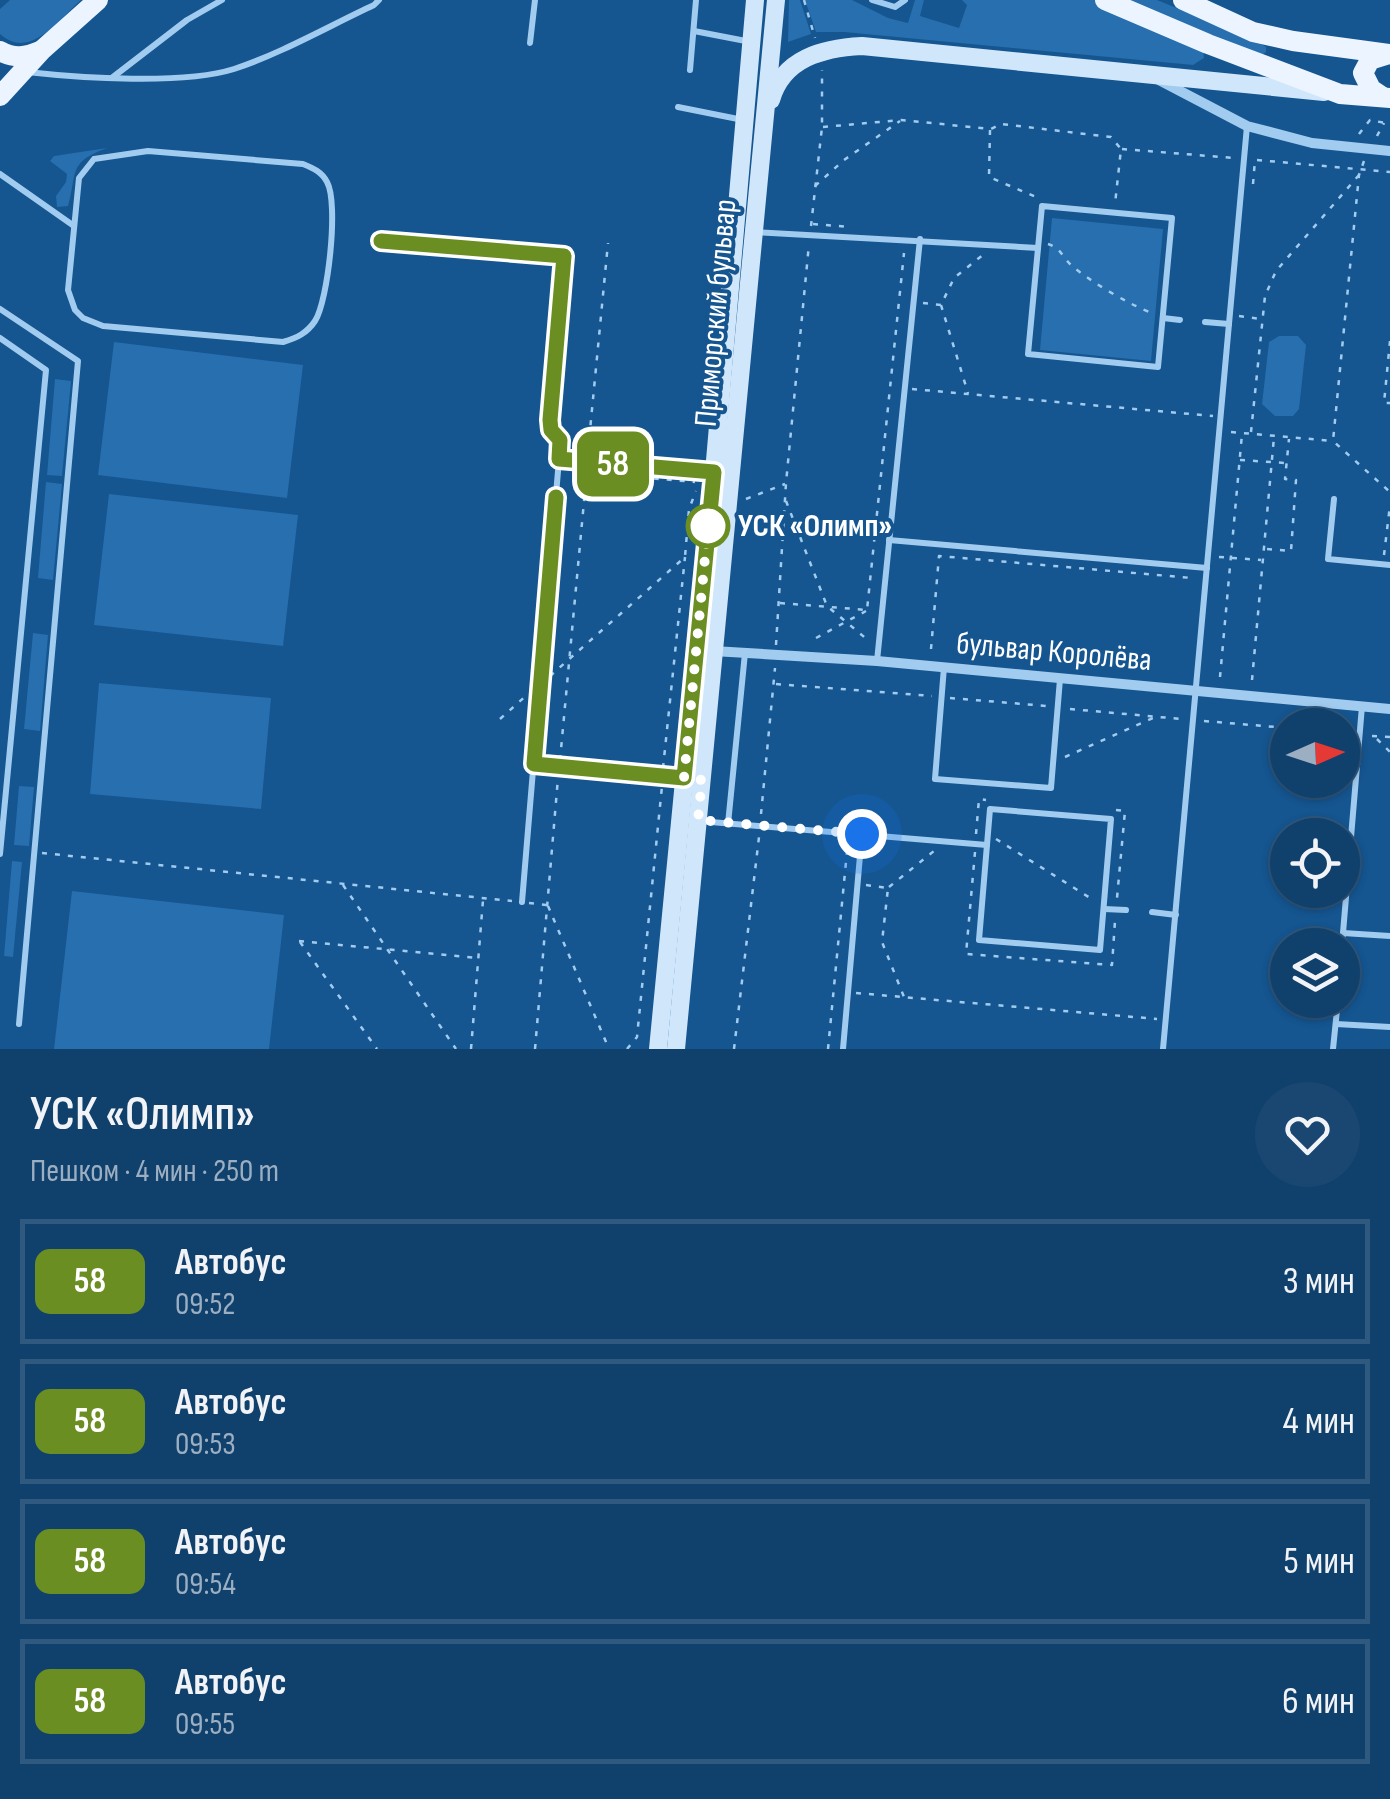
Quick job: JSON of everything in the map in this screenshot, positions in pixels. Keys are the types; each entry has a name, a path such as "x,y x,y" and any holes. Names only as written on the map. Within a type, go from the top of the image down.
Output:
{"main road":[{"path":"0,96 42,50 98,0"},
{"path":"658,1042 693,779 714,472 755,0"},
{"name":"Приморский бульвар","path":"676,1049 698,820 693,779 714,651 776,0"},
{"path":"1106,0 1340,94"},
{"path":"1182,0 1253,32 1389,54"},
{"path":"1253,32 1282,54 1276,64 1256,61"},
{"path":"764,124 774,91 786,72 801,60 840,47 862,46 1387,98"},
{"path":"0,51 14,57 42,50"},
{"path":"1387,98 1371,90 1363,73 1370,60 1389,54"}],"street":[{"path":"1150,74 1246,126 1312,143 1390,150"},
{"path":"1214,110 1206,102 1204,92 1218,80"},
{"name":"бульвар Королёва","path":"714,651 876,661 1390,709"}],"lane":[{"path":"112,78 187,20 222,0"},
{"path":"21,71 112,78 191,76 233,69 379,0"},
{"path":"530,43 535,0"},
{"path":"690,70 696,0"},
{"path":"872,0 895,7 905,0"},
{"path":"694,31 751,42"},
{"path":"678,107 744,120"},
{"path":"1163,1049 1246,126"},
{"path":"148,151 303,164 324,176 332,198 318,315 305,333 283,342 92,323 70,301 74,226 80,178 94,160 110,155 148,151"},
{"path":"0,174 74,226"},
{"path":"1042,206 1172,218 1158,367 1028,354 1038,245 1042,206"},
{"path":"754,232 1038,245"},
{"path":"876,661 920,239"},
{"path":"381,241 564,256 550,420 551,430 560,440 559,459 522,902"},
{"path":"0,309 78,361 19,1024"},
{"path":"1163,316 1180,320"},
{"path":"1205,322 1229,324"},
{"path":"0,338 46,370 0,854"},
{"path":"559,459 714,472"},
{"path":"1334,499 1328,560 1390,565"},
{"path":"889,540 1207,568"},
{"path":"728,824 745,653"},
{"path":"944,667 935,778 954,780 1051,788 1060,678"},
{"path":"1360,732 1362,706"},
{"path":"534,764 693,779"},
{"path":"1343,928 1355,798"},
{"path":"990,809 1111,819 1100,950 979,940 987,841 990,809"},
{"path":"698,820 976,844 987,841"},
{"path":"843,1049 862,834"},
{"path":"1104,905 1126,910"},
{"path":"1152,912 1176,915"},
{"path":"1360,934 1390,936"},
{"path":"1333,1049 1336,1018"},
{"path":"1336,1024 1390,1027"},
{"path":"646,1049 658,1042"}],"path":[{"path":"804,0 815,35"},
{"path":"734,1049 774,684 786,483 822,127 822,69"},
{"path":"822,127 901,120 990,129 1001,124 1111,136 1121,149 1115,205"},
{"path":"814,186 901,120"},
{"path":"990,129 989,177 1036,198"},
{"path":"1121,149 1390,172"},
{"path":"1250,434 1264,296 1276,272 1359,172"},
{"path":"1334,441 1359,172"},
{"path":"811,224 850,226"},
{"path":"535,1049 608,244"},
{"path":"969,394 941,305 963,267 998,245"},
{"path":"1038,245 1056,246 1071,265 1148,313 1163,316"},
{"path":"868,610 904,253"},
{"path":"914,302 941,305"},
{"path":"1239,316 1262,319"},
{"path":"1390,341 1384,403 1390,404"},
{"path":"905,389 1221,417"},
{"path":"1228,432 1334,441 1390,492"},
{"path":"1220,676 1242,433"},
{"path":"1252,680 1274,436"},
{"path":"1264,549 1290,551 1296,480 1285,479 1289,437"},
{"path":"1240,460 1286,463"},
{"path":"587,473 699,483 689,509 637,1037 626,1049"},
{"path":"740,501 786,483"},
{"path":"786,500 827,606 872,643"},
{"path":"1384,555 1390,505"},
{"path":"570,661 685,556"},
{"path":"931,648 939,556 1192,578"},
{"path":"1218,557 1263,560"},
{"path":"778,603 868,610"},
{"path":"816,638 868,610"},
{"path":"774,684 1270,726"},
{"path":"1063,758 1157,716"},
{"path":"1374,736 1390,752"},
{"path":"995,800 979,799 966,954 1112,965 1125,811 1109,810"},
{"path":"828,1049 849,833"},
{"path":"976,834 987,841 998,839 1061,882 1104,905"},
{"path":"904,997 882,942 888,888 946,841"},
{"path":"36,852 547,905"},
{"path":"844,882 888,888"},
{"path":"342,884 456,1049"},
{"path":"471,1049 483,898"},
{"path":"547,905 609,1049"},
{"path":"377,1049 299,941 478,958"},
{"path":"848,992 1166,1020"}],"shaded area":[{"path":"10,0 81,0 43,35 22,43 0,34 0,9"},
{"path":"789,0 800,0 811,34 788,42"},
{"path":"805,0 852,0 908,23 915,0 924,0 920,16 959,28 967,5 962,0 1099,0 1203,49 1204,58 1193,65 816,32"},
{"path":"1128,0 1157,0 1257,41 1266,47 1266,52 1254,54"},
{"path":"107,148 80,164 68,206 57,207 56,196 67,174 50,161 54,156"},
{"path":"1052,218 1163,229 1151,361 1040,350"},
{"path":"1279,336 1298,336 1306,345 1299,409 1293,416 1275,416 1262,404 1269,342"},
{"path":"114,342 303,365 287,498 98,475"},
{"path":"55,379 71,381 62,476 47,475"},
{"path":"46,482 62,484 53,580 38,578"},
{"path":"109,494 298,515 283,646 94,625"},
{"path":"33,633 48,635 40,731 24,729"},
{"path":"99,683 271,698 261,809 90,794"},
{"path":"19,786 34,787 29,846 14,845"},
{"path":"12,861 22,862 13,957 4,956"},
{"path":"72,891 284,915 269,1049 54,1049"}],"bus line":[{"name":"58","path":"381,241 564,256 550,420 551,430 560,440 559,459 714,472 684,778 534,764 556,497"}],"place":[{"name":"УСК «Олимп»","path":"708,526"}],"route":[{"path":"708,526 684,778 702,780 698,820 862,834"}]}
